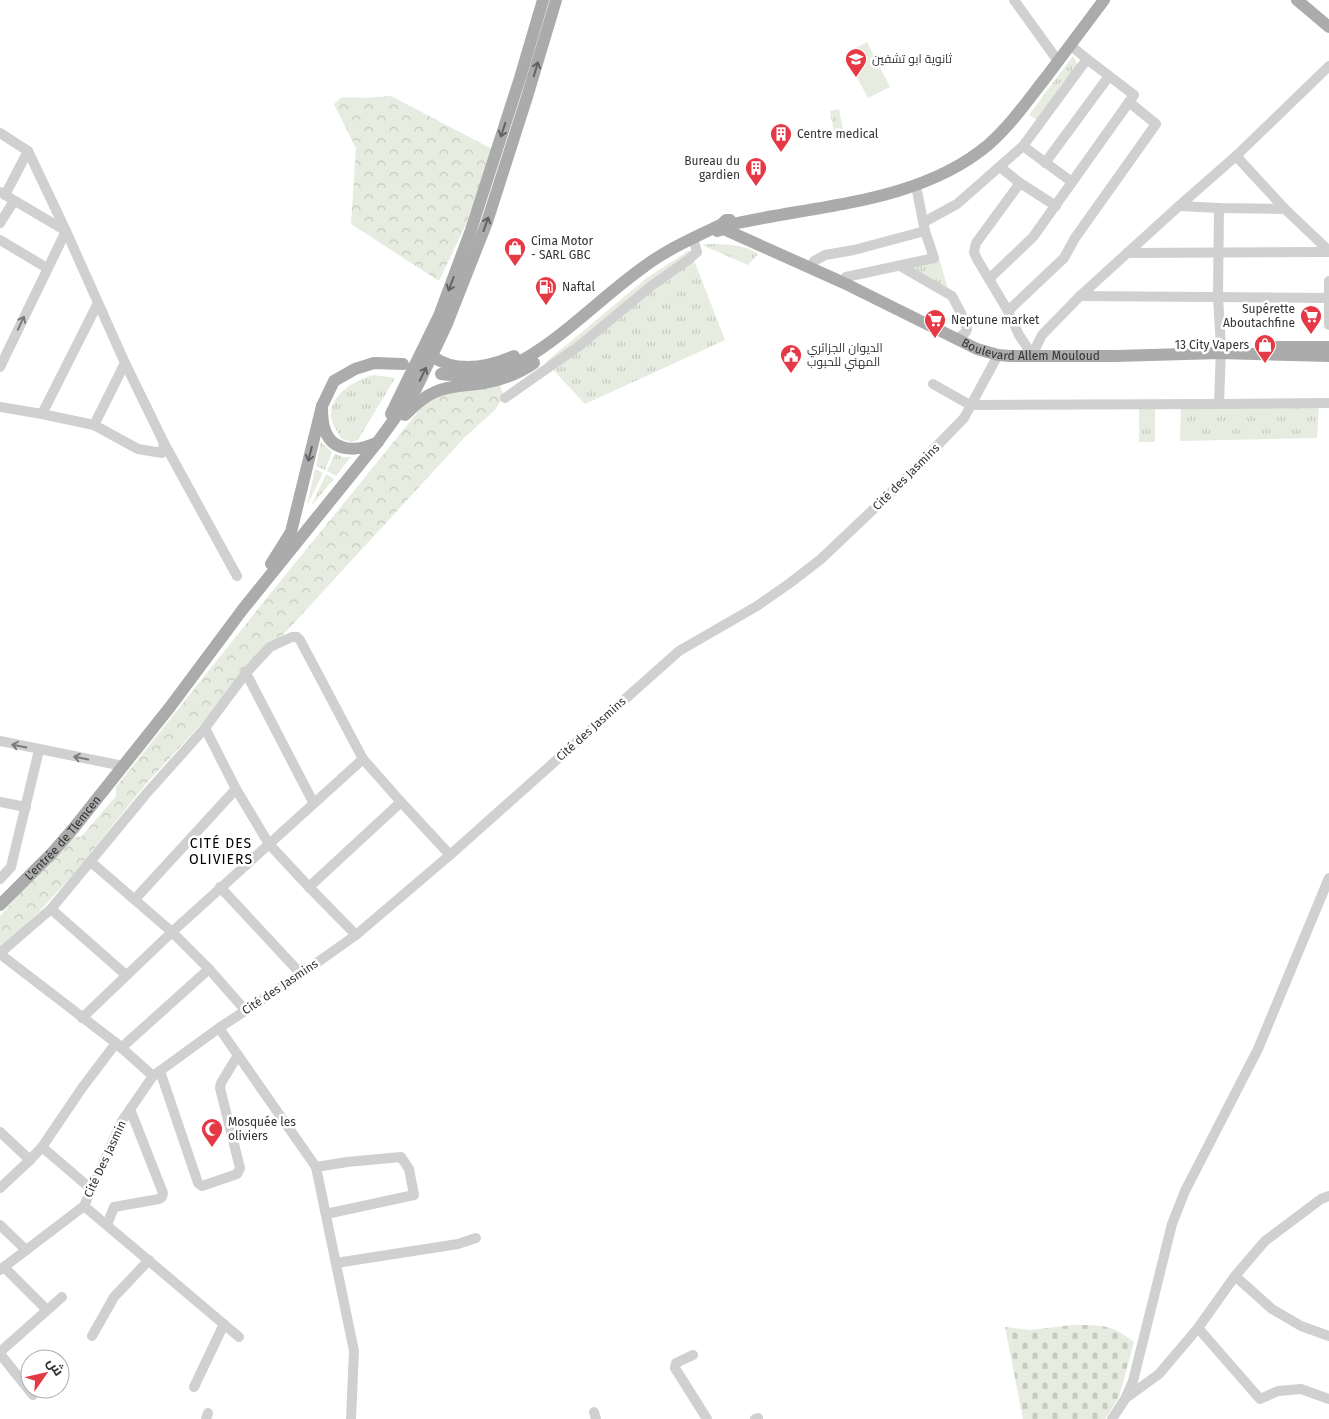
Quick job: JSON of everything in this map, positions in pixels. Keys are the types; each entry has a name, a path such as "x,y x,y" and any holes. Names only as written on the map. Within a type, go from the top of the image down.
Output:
{"main road":[{"path":"377,443 438,316 455,273 495,158 543,0"},
{"path":"243,609 377,443 416,389 446,326 487,222 556,0"},
{"path":"441,374 464,376 486,374 518,363 543,348 619,286 667,250 693,238 728,227 863,200 916,186 968,160 1015,119 1104,0"},
{"path":"1297,0 1329,27"},
{"name":"Boulevard Allem Mouloud","path":"728,227 814,262 961,336 995,348 1014,350 1220,350 1329,356"},
{"name":"Boulevard Allem Mouloud","path":"728,227 978,349 998,355 1116,356 1329,346"},
{"path":"322,406 325,432 335,445 341,448 353,449 377,443 415,405 429,395 445,388 506,378 530,366 544,356 586,318 597,305"},
{"path":"432,356 443,363 462,367 484,365 503,360 522,352 597,305"},
{"path":"243,609 291,532 322,406 334,381 355,369 374,364 403,364"},
{"name":"L'entrée de Tlemcen","path":"0,905 53,852 73,829 243,609"}],"street":[{"path":"1014,0 1058,61"},
{"path":"989,279 1033,237 1134,94 1070,45"},
{"path":"814,262 825,255 854,250 924,227 957,204 1023,146 1087,59"},
{"path":"1020,183 975,246 975,256 1008,311 1019,335 1032,350 1042,335 1080,296 1236,156 1329,66"},
{"path":"1045,163 1109,76"},
{"path":"1008,311 1064,258 1075,238 1156,124 1129,102"},
{"path":"0,133 28,151 125,363 164,443 237,576"},
{"path":"1023,146 1072,182"},
{"path":"28,151 2,193 66,231"},
{"path":"1236,156 1285,209 1329,251"},
{"path":"1000,167 1020,183 1056,206"},
{"path":"846,277 934,258 924,227 916,186"},
{"path":"0,223 14,201"},
{"path":"1179,206 1285,209"},
{"path":"1219,208 1219,404"},
{"path":"0,367 66,231"},
{"path":"505,398 580,346 652,286 688,260 697,252 693,238"},
{"path":"0,240 47,268"},
{"path":"1127,253 1329,251"},
{"path":"900,266 952,296 967,329 961,336"},
{"path":"1329,281 1329,325"},
{"path":"1080,296 1329,298"},
{"path":"42,414 98,303"},
{"path":"1014,350 1018,343 1019,335"},
{"name":"Cité des Jasmins","path":"156,1074 219,1028 356,935 679,651 756,606 821,559 899,485 964,418 998,355"},
{"path":"94,425 125,363"},
{"path":"933,384 970,405 1329,402"},
{"path":"0,407 94,425 138,449 162,453 164,443"},
{"path":"238,1055 221,1083 220,1088 240,1168 237,1174 202,1186 198,1183 156,1074 0,953 51,909 146,794 205,728 246,673 270,647 292,637 297,637 300,640 363,759 450,854"},
{"path":"246,673 313,802"},
{"path":"205,728 236,789 269,844 356,935"},
{"path":"0,741 123,766"},
{"path":"0,878 12,867 39,750"},
{"path":"82,1018 220,887 363,759"},
{"path":"135,899 236,789"},
{"path":"0,802 26,807"},
{"path":"309,887 401,802"},
{"path":"91,862 172,932 210,969 245,1010"},
{"path":"0,864 12,867"},
{"path":"1112,1419 1134,1381 1172,1224 1186,1191 1258,1050 1310,928 1329,878"},
{"path":"220,887 301,974"},
{"path":"51,909 126,975"},
{"path":"0,1188 42,1147 82,1088 119,1046 210,969"},
{"path":"219,1028 316,1167 354,1351 351,1419"},
{"name":"Cité Des Jasmin","path":"2,1268 84,1206 122,1121 156,1074"},
{"path":"107,1225 114,1207 159,1199 163,1193 130,1109"},
{"path":"0,1132 30,1160"},
{"path":"42,1147 91,1189"},
{"path":"316,1167 401,1157 409,1170 414,1195 326,1214"},
{"path":"1125,1399 1159,1374 1198,1328 1235,1276 1265,1241 1321,1199 1329,1196"},
{"path":"84,1206 239,1337"},
{"path":"0,1225 26,1250"},
{"path":"336,1263 458,1244 476,1238"},
{"path":"92,1336 114,1297 149,1260"},
{"path":"2,1268 47,1310"},
{"path":"1235,1276 1272,1309 1301,1326 1329,1336"},
{"path":"20,1378 0,1353 62,1297"},
{"path":"194,1387 224,1324"},
{"path":"1198,1328 1260,1399 1278,1391 1301,1389 1329,1399"},
{"path":"693,1355 676,1363 675,1368 707,1419"}],"green space":[{"path":"867,42 890,87 868,98 845,54"},
{"path":"1073,56 1078,65 1038,120 1029,115"},
{"path":"391,96 492,149 467,222 439,281 351,224 356,148 334,104 342,97"},
{"path":"839,109 844,136 835,138 830,111"},
{"path":"702,245 741,246 758,254 748,265"},
{"path":"690,250 725,340 585,404 546,362 648,277"},
{"path":"939,258 948,289 909,267"},
{"path":"374,375 395,378 358,440 352,442 342,439 331,418 333,404 347,387"},
{"path":"500,385 504,396 495,410 465,437 145,785 76,871 39,912 0,949 0,916 70,836 81,837 116,796 116,787 426,402 445,394"},
{"path":"1181,405 1319,405 1317,438 1180,441"},
{"path":"1139,407 1155,407 1155,442 1139,442"},
{"path":"321,442 332,452 325,470 316,466"},
{"path":"335,454 351,457 336,476 327,471"},
{"path":"315,469 323,473 307,506"},
{"path":"326,474 334,479 311,506"},
{"path":"1073,1325 1106,1327 1119,1332 1134,1342 1119,1397 1105,1419 1023,1419 1005,1327 1030,1330"}],"place":[{"name":"ثانوية ابو تشفين","path":"856,78"},
{"name":"Centre medical","path":"781,153"},
{"name":"Bureau du gardien","path":"756,187"},
{"name":"Cima Motor - SARL GBC","path":"515,267"},
{"name":"Naftal","path":"546,306"},
{"name":"Supérette Aboutachfine","path":"1311,335"},
{"name":"Neptune market","path":"935,339"},
{"name":"13 City Vapers","path":"1265,364"},
{"name":"الديوان الجزائري المهني للحبوب","path":"791,374"},
{"name":"Mosquée les oliviers","path":"212,1148"}],"district":[{"name":"CITÉ DES OLIVIERS","path":"221,852"}]}
